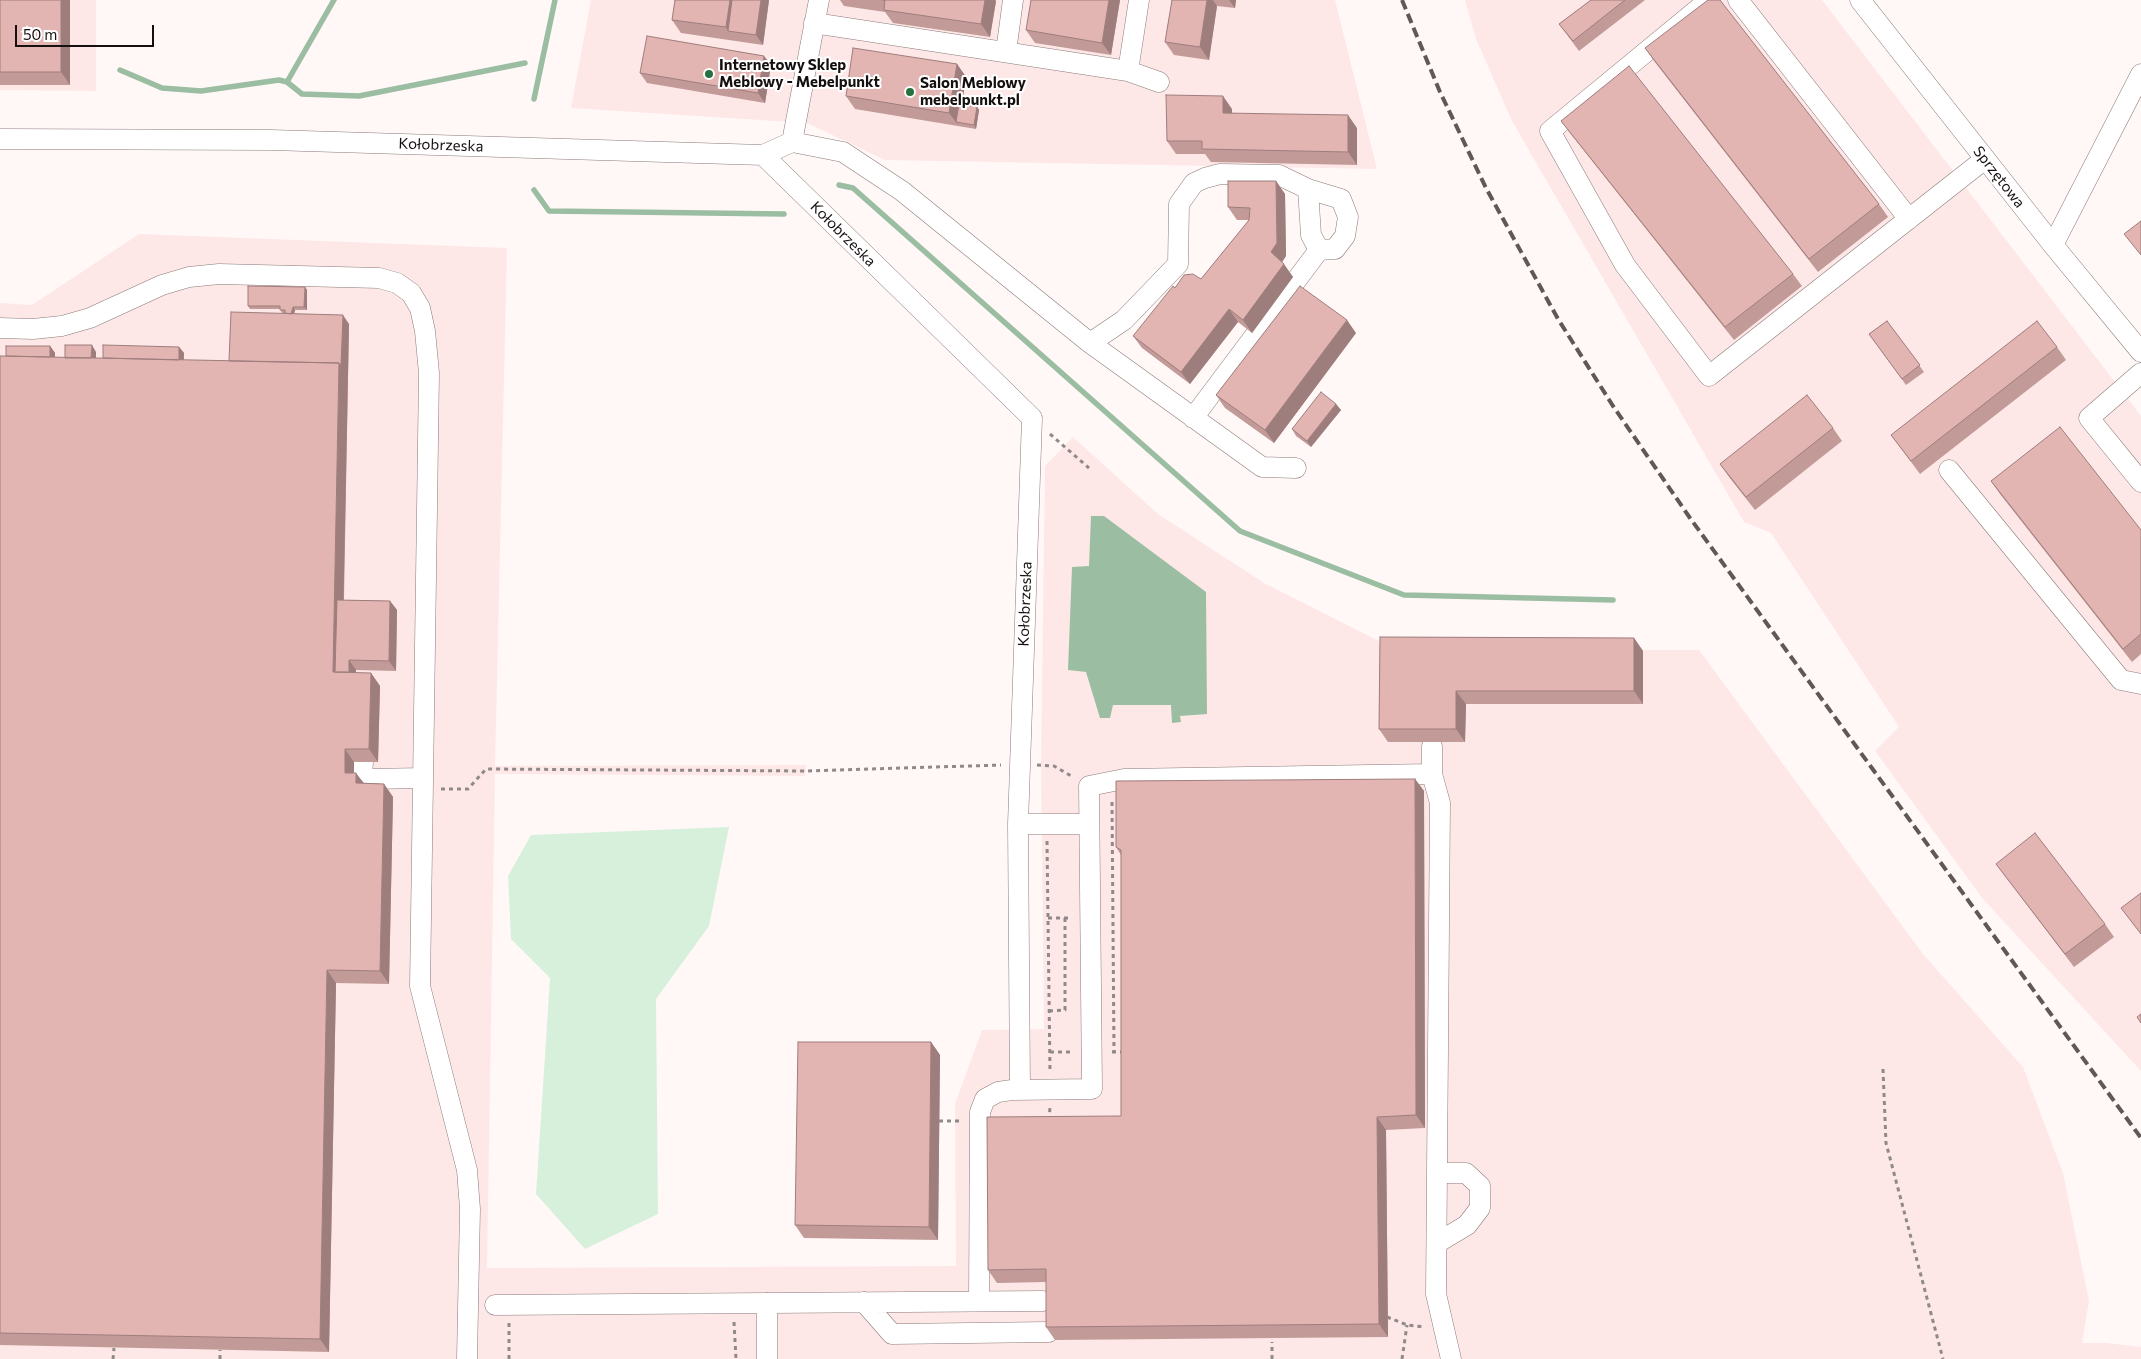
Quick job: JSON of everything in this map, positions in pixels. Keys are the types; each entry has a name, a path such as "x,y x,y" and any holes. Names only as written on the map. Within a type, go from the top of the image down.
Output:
{"street":[{"path":"792,142 819,0"},
{"path":"1006,52 1014,0"},
{"path":"1128,70 1139,0"},
{"path":"1709,0 1550,131 1625,265 1709,376 1985,159"},
{"path":"1738,0 1909,219"},
{"name":"Sprzętowa","path":"1860,0 2053,245 2141,352"},
{"path":"814,23 1128,70 1159,82"},
{"path":"2053,245 2141,74"},
{"name":"Kołobrzeska","path":"0,139 272,140 763,155 1032,418 1019,764 1020,1090"},
{"path":"763,155 792,142 843,152 902,190 1090,343 1262,467 1296,468"},
{"path":"1090,343 1124,320 1178,264 1179,204 1194,183 1220,174 1279,175 1308,189 1341,199 1348,217 1345,236 1336,249 1319,250 1193,418"},
{"path":"1308,189 1311,235 1319,250"},
{"path":"0,328 33,329 62,326 90,318 162,286 188,277 211,275 379,278 398,283 411,294 420,308 425,331 428,373 420,986 467,1170 470,1209 467,1359"},
{"path":"2141,373 2089,418 2141,482"},
{"path":"1949,470 2121,680 2141,684"},
{"path":"1432,746 1432,774 1440,804 1436,1294 1451,1359"},
{"path":"363,762 362,775 368,779 423,784"},
{"path":"979,1301 980,1112 985,1099 998,1092 1092,1089 1088,786 1124,780 1432,774"},
{"path":"1018,824 1089,824"},
{"path":"1437,1173 1466,1174 1480,1186 1480,1208 1467,1225 1437,1243"},
{"path":"502,1309 767,1303 1043,1301"},
{"path":"864,1302 892,1334 1049,1332"},
{"path":"767,1303 767,1359"}],"path":[{"path":"1032,418 1089,468"},
{"path":"423,784 468,789 486,769 806,771 1019,764 1054,766 1079,781"},
{"path":"1112,802 1114,1052"},
{"path":"1047,841 1050,1075"},
{"path":"1048,918 1065,918 1065,1010 1049,1011"},
{"path":"1105,919 1121,919"},
{"path":"1050,1052 1082,1052"},
{"path":"1108,1052 1129,1052"},
{"path":"1883,1069 1886,1143 1943,1359"},
{"path":"1040,1120 1050,1120 1050,1101"},
{"path":"939,1121 968,1121"},
{"path":"502,1309 509,1359"},
{"path":"734,1312 736,1359"},
{"path":"1387,1317 1406,1325 1433,1328"},
{"path":"1402,1359 1406,1325"},
{"path":"1272,1342 1272,1359"},
{"path":"113,1359 114,1348"},
{"path":"220,1350 220,1359"}],"shaded area":[{"path":"0,0 96,0 96,91 0,90"},
{"path":"591,0 1335,0 1377,169 885,160 807,123 571,108"},
{"path":"1465,0 1822,0 2141,416 2141,1071 1983,899 1875,751 1899,727 1771,533 1744,522 1512,121 1476,39"},
{"path":"139,234 507,248 495,766 806,765 805,776 495,774 487,1268 956,1266 955,1104 982,1030 1044,1029 1041,765 1045,466 1073,437 1158,514 1264,583 1383,643 1389,650 1699,650 1923,954 2023,1067 2063,1173 2089,1301 2082,1343 2107,1343 2141,1347 2141,1359 0,1359 0,303 32,305"},
{"path":"1091,516 1104,516 1206,592 1207,714 1180,716 1181,722 1172,723 1171,705 1113,705 1110,718 1100,718 1086,672 1068,670 1072,567 1089,566"},
{"path":"729,827 709,926 656,999 658,1214 585,1249 536,1194 550,978 511,939 508,876 531,835"}],"building":[{"path":"0,0 61,0 61,72 0,72"},
{"path":"675,0 730,0 726,27 672,20"},
{"path":"732,0 761,0 756,35 728,31"},
{"path":"885,0 985,0 981,24 884,10"},
{"path":"1031,0 1109,0 1102,43 1026,30"},
{"path":"1172,0 1207,0 1200,47 1165,42"},
{"path":"1591,0 1625,0 1573,41 1559,24"},
{"path":"1708,0 1720,0 1879,204 1809,259 1645,48"},
{"name":"Internetowy Sklep Meblowy - Mebelpunkt","path":"647,36 764,56 758,93 640,73"},
{"name":"Salon Meblowy mebelpunkt.pl","path":"853,48 957,64 949,113 846,96"},
{"path":"1629,66 1793,274 1725,327 1561,121"},
{"path":"1166,95 1223,96 1223,113 1348,115 1348,152 1202,149 1202,141 1167,141"},
{"path":"959,104 977,107 974,125 956,122"},
{"path":"1228,181 1276,181 1277,243 1271,252 1284,264 1243,320 1229,309 1181,372 1133,336 1184,275 1193,274 1201,279 1249,220 1250,208 1228,207"},
{"path":"2141,221 2141,255 2124,234"},
{"path":"248,286 305,287 304,307 293,307 291,314 285,313 285,310 280,310 280,306 248,306"},
{"path":"1300,286 1347,320 1265,430 1216,395"},
{"path":"231,312 343,315 341,366 339,363 229,361"},
{"path":"1887,321 1920,365 1902,379 1869,334"},
{"path":"2037,321 2057,347 1911,461 1891,435"},
{"path":"65,345 92,345 91,358 65,358"},
{"path":"103,345 179,347 179,360 103,358"},
{"path":"6,346 50,346 50,357 6,356"},
{"path":"0,356 339,363 333,672 371,673 369,749 345,749 345,773 356,773 356,783 384,784 380,971 327,970 320,1339 0,1333"},
{"path":"1321,392 1336,404 1307,441 1292,429"},
{"path":"1807,395 1833,428 1746,497 1720,464"},
{"path":"2060,427 2141,530 2141,634 2123,649 1991,481"},
{"path":"337,600 390,601 389,661 349,660 349,672 335,672"},
{"path":"1380,637 1634,638 1634,691 1456,691 1456,729 1379,729"},
{"path":"1415,779 1416,1115 1377,1117 1379,1324 1046,1327 1046,1269 988,1270 987,1117 1121,1116 1121,850 1116,847 1116,781"},
{"path":"2035,833 2105,924 2065,954 1996,864"},
{"path":"2141,893 2141,934 2121,908"},
{"path":"2141,1014 2141,1023 2137,1017"},
{"path":"798,1042 931,1042 929,1227 795,1225"}],"waterway":[{"path":"287,82 334,0"},
{"path":"534,99 555,0"},
{"path":"120,70 162,88 201,91 279,80 287,82 302,94 359,96 525,63"},
{"path":"839,185 853,188 1240,531 1404,595 1613,600"},
{"path":"534,190 549,211 784,214"}],"railway":[{"path":"1402,0 1440,92 1486,188 1558,319 1613,406 1690,518 2141,1138"}],"place":[{"name":"Internetowy Sklep Meblowy - Mebelpunkt","path":"709,74"},
{"name":"Salon Meblowy mebelpunkt.pl","path":"910,92"}]}
